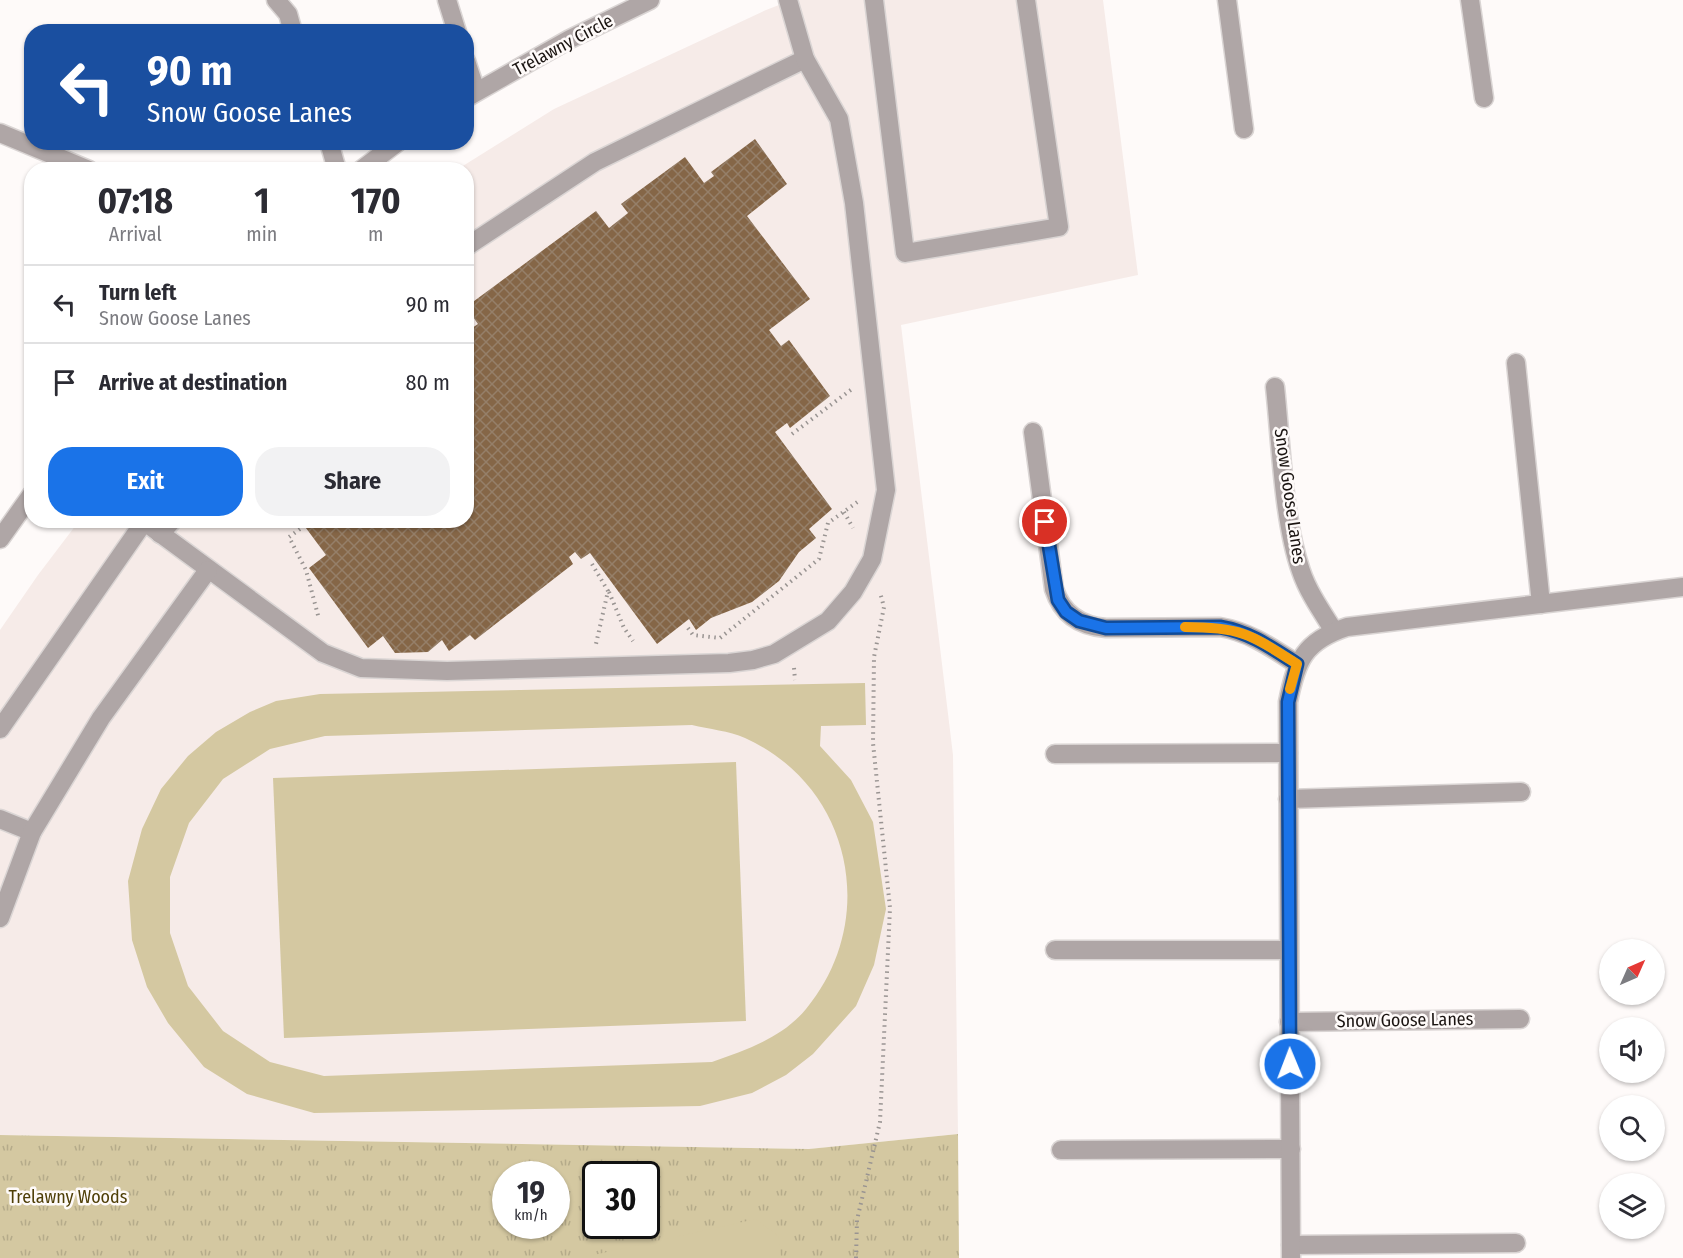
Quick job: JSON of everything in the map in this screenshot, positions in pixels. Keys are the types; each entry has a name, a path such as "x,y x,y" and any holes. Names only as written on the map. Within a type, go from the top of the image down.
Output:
{"street":[{"path":"276,0 288,14 291,24"},
{"path":"447,0 454,24"},
{"name":"Trelawny Circle","path":"474,92 570,39 650,0"},
{"path":"152,528 322,653 361,668 447,670 729,663 774,654 828,621 853,592 872,559 885,483 854,203 839,119 805,59 788,0"},
{"path":"875,0 905,253 1059,227 1026,0"},
{"path":"1227,0 1244,129"},
{"path":"1470,0 1484,98"},
{"path":"474,242 595,162 805,59"},
{"path":"0,133 24,143"},
{"path":"41,150 70,162"},
{"path":"372,162 387,150"},
{"path":"1516,363 1541,604"},
{"name":"Snow Goose Lanes","path":"1275,387 1290,522 1299,568 1311,595 1334,631"},
{"path":"1033,432 1054,589 1066,612 1092,627 1220,627 1237,630 1258,639 1297,664"},
{"path":"0,539 24,505"},
{"path":"0,729 138,528"},
{"path":"160,534 166,528"},
{"path":"0,918 32,832 101,718 208,570"},
{"path":"1516,1243 1291,1252 1288,702 1297,664 1311,646 1334,631 1364,625 1683,587"},
{"path":"1054,754 1288,753"},
{"path":"1288,799 1521,792"},
{"path":"0,819 32,832"},
{"path":"1055,950 1288,950"},
{"name":"Snow Goose Lanes","path":"1289,1022 1520,1019"},
{"path":"1061,1150 1291,1149"}],"path":[{"path":"792,434 874,372"},
{"path":"688,628 693,635 720,638 819,559 828,523 885,483"},
{"path":"300,529 289,537 306,570 320,625 336,659"},
{"path":"856,1258 857,1220 880,1122 890,908 873,743 874,657 884,607 872,559"},
{"path":"592,564 608,591 624,628 649,665"},
{"path":"587,667 599,638 608,591"}],"shaded area":[{"path":"792,0 1103,0 1138,275 901,325 953,755 958,1134 810,1149 0,1135 0,630 74,528 474,528 474,162 469,162 554,109"}],"green space":[{"path":"865,683 866,725 821,726 820,746 851,780 873,822 886,909 874,965 856,1006 813,1054 786,1075 752,1093 700,1106 314,1113 247,1094 204,1067 168,1023 147,987 132,940 128,881 142,829 161,789 188,756 216,732 250,712 276,701 320,694","holes":["692,725 745,738 781,760 810,788 831,821 843,858 847,897 843,936 829,974 806,1009 786,1028 763,1042 712,1062 324,1076 270,1062 223,1031 188,986 170,933 170,877 189,823 223,779 270,749 325,736"]},
{"path":"736,762 746,1021 284,1038 273,778"},
{"name":"Trelawny Woods","path":"958,1134 959,1258 0,1258 0,1135 809,1149"},
{"path":"756,1219 778,1236 781,1258 580,1258"}],"building":[{"path":"755,139 787,184 747,216 810,299 769,330 781,346 789,340 830,396 790,428 787,423 775,432 832,509 809,529 816,538 799,552 779,581 752,602 711,618 696,630 689,619 657,644 590,553 581,559 575,552 569,557 573,564 475,640 470,635 449,651 442,640 428,652 395,653 383,636 368,648 309,568 326,555 306,528 474,528 474,327 478,324 474,318 474,301 596,211 609,228 628,213 621,204 685,157 704,183 714,176 711,172"}],"slow traffic":[{"path":"1185,627 1220,627 1237,630 1258,639 1297,664 1290,689"}],"route":[{"path":"1045,522 1054,589 1066,612 1079,621 1092,627 1106,628 1220,627 1237,630 1258,639 1297,664 1288,702 1290,1064"}]}
